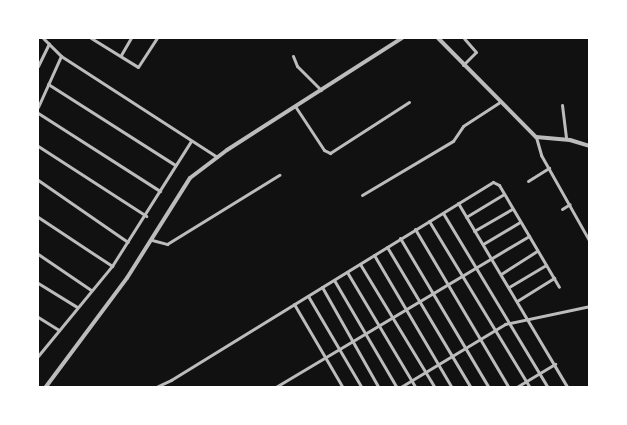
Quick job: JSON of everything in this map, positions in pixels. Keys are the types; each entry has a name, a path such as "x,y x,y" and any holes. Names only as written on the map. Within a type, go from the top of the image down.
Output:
{"street":[{"path":"43,38 61,56 217,157"},
{"path":"91,38 140,66 157,38"},
{"path":"122,55 131,38"},
{"path":"45,388 152,240 190,178 217,157 402,38"},
{"path":"438,38 462,65 536,137 549,168 590,242"},
{"path":"462,65 476,52 464,38"},
{"path":"38,66 49,43"},
{"path":"38,107 38,101 61,56"},
{"path":"293,56 297,66 321,90"},
{"path":"48,84 175,165"},
{"path":"295,106 324,150 330,153 409,102"},
{"path":"362,195 453,141 463,126 500,102"},
{"path":"562,105 566,139"},
{"path":"38,113 160,191"},
{"path":"536,137 566,139 590,146"},
{"path":"38,355 112,266 146,216 191,141"},
{"path":"38,146 146,216"},
{"path":"528,181 549,168"},
{"path":"152,240 167,244 279,175"},
{"path":"38,180 128,242"},
{"path":"92,388 156,387 199,364 492,182 498,183 559,287"},
{"path":"466,217 504,194"},
{"path":"458,203 568,388"},
{"path":"562,209 570,204"},
{"path":"474,231 512,209"},
{"path":"442,213 548,388"},
{"path":"38,217 112,266"},
{"path":"429,221 530,388"},
{"path":"483,244 520,222"},
{"path":"415,229 509,388"},
{"path":"274,388 365,332 529,236"},
{"path":"400,238 489,388"},
{"path":"387,247 471,388"},
{"path":"501,274 537,251"},
{"path":"38,254 91,290"},
{"path":"374,255 452,388"},
{"path":"360,264 435,388"},
{"path":"509,287 546,265"},
{"path":"347,272 416,388"},
{"path":"517,301 554,278"},
{"path":"334,280 398,388 452,355 510,324 590,306"},
{"path":"38,283 76,307"},
{"path":"322,287 379,388"},
{"path":"308,296 362,388"},
{"path":"294,304 343,388"},
{"path":"38,317 59,330"},
{"path":"514,388 555,364"}]}
